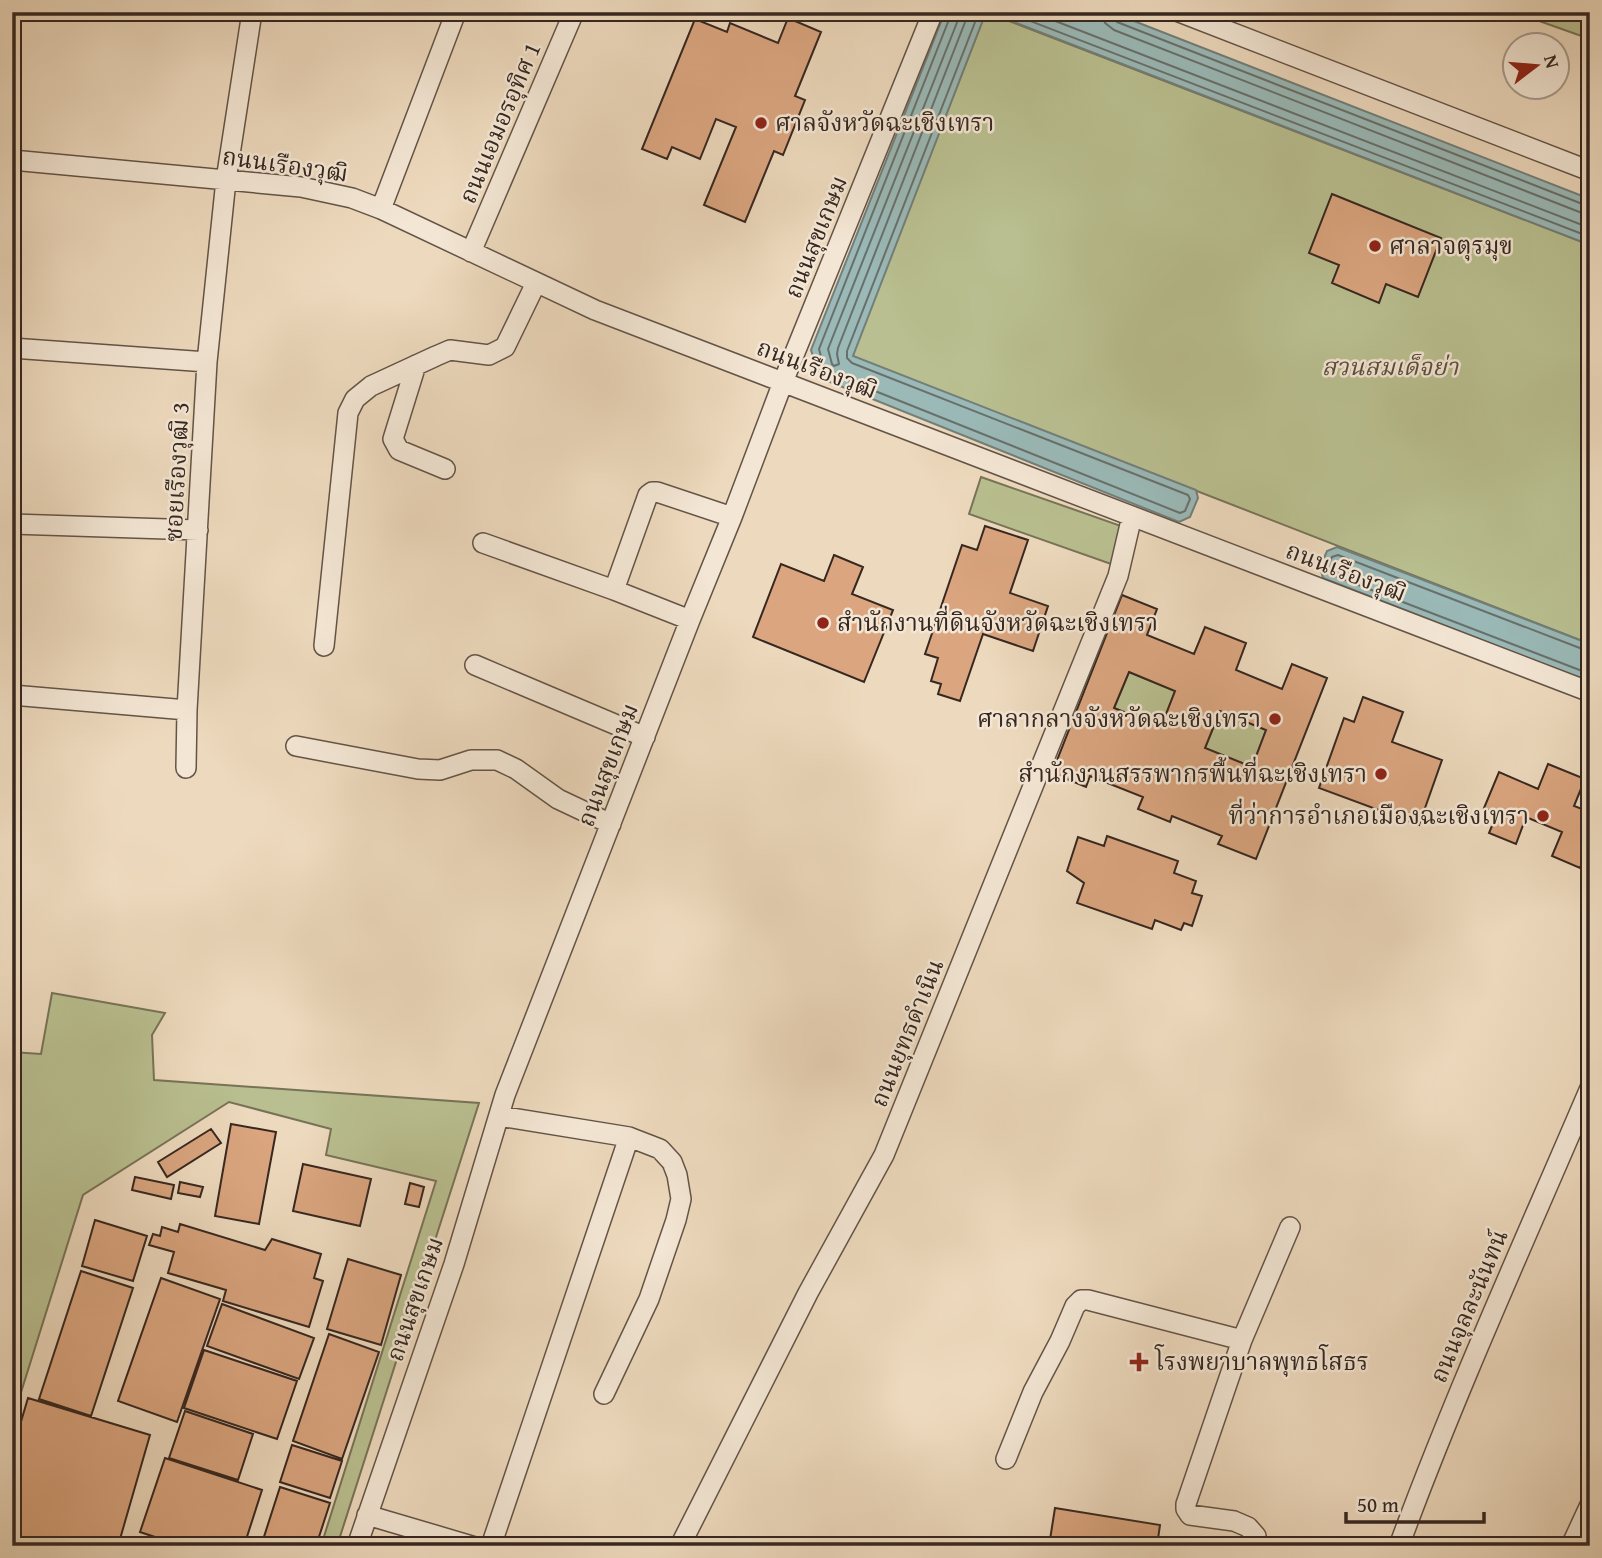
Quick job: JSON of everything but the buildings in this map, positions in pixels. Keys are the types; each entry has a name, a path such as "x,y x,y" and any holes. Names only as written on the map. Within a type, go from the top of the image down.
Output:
{"street":[{"name":"ซอยเรืองวุฒิ 3","path":"186,768 207,362 226,180 252,12"},
{"path":"381,209 456,12"},
{"name":"ถนนเอมอรอุทิศ 1","path":"471,252 574,12"},
{"name":"ถนนสุขเกษม","path":"358,1546 454,1264 510,1083 783,382 933,12"},
{"path":"1179,12 1590,171"},
{"name":"ถนนเรืองวุฒิ","path":"12,160 301,187 352,198 381,209 595,310 1590,692"},
{"path":"324,646 348,413 355,399 371,386 450,350 489,355 499,351 505,347 536,283"},
{"path":"12,348 207,362"},
{"path":"416,365 393,439 399,450 445,469"},
{"path":"614,590 648,495 652,492 732,517"},
{"name":"ถนนยุทธดำเนิน","path":"680,1546 808,1293 884,1155 1118,576 1132,516"},
{"path":"12,523 198,530"},
{"path":"483,542 690,620"},
{"path":"475,665 646,737"},
{"path":"12,695 187,710"},
{"path":"296,746 418,769 440,770 471,760 497,760 516,769 558,799 611,824"},
{"name":"ถนนจุลละนันทน์","path":"1399,1546 1466,1375 1590,1088"},
{"path":"499,1116 629,1137 660,1149 672,1162 677,1175 681,1199 676,1220 649,1300 604,1394"},
{"path":"489,1546 629,1137"},
{"path":"1255,1546 1256,1536 1248,1527 1234,1521 1190,1515 1186,1504 1242,1340 1290,1227"},
{"path":"1006,1459 1033,1392 1081,1300 1242,1340"},
{"path":"1572,1546 1590,1506"},
{"path":"367,1515 472,1546"}],"green space":[{"name":"สวนสมเด็จย่า","path":"986,12 1590,245 1590,644 852,356"},
{"path":"1536,12 1590,12 1590,39 1539,21"},
{"path":"981,477 1124,527 1111,564 969,514"},
{"path":"1129,672 1175,691 1161,727 1114,708"},
{"path":"1220,711 1266,730 1252,767 1205,748"},
{"path":"52,993 165,1013 152,1035 154,1080 479,1103 337,1546 321,1546 436,1181 326,1155 331,1129 229,1102 83,1195 12,1421 12,1318 21,1290 12,1272 12,1052 41,1054"}],"water":[{"path":"945,12 986,12 853,356 1196,490 1198,498 1190,517 1179,522 820,378 811,350"},
{"path":"988,12 1111,12 1590,199 1590,245"},
{"path":"1337,547 1590,644 1590,682 1323,578 1320,567 1327,551"}],"place":[{"name":"ศาลจังหวัดฉะเชิงเทรา","path":"761,123"},
{"name":"ศาลาจตุรมุข","path":"1375,246"},
{"name":"สำนักงานที่ดินจังหวัดฉะเชิงเทรา","path":"823,623"},
{"name":"ศาลากลางจังหวัดฉะเชิงเทรา","path":"1275,719"},
{"name":"สำนักงานสรรพากรพื้นที่ฉะเชิงเทรา","path":"1381,774"},
{"name":"ที่ว่าการอำเภอเมืองฉะเชิงเทรา","path":"1543,816"},
{"name":"โรงพยาบาลพุทธโสธร","path":"1139,1362"}]}
